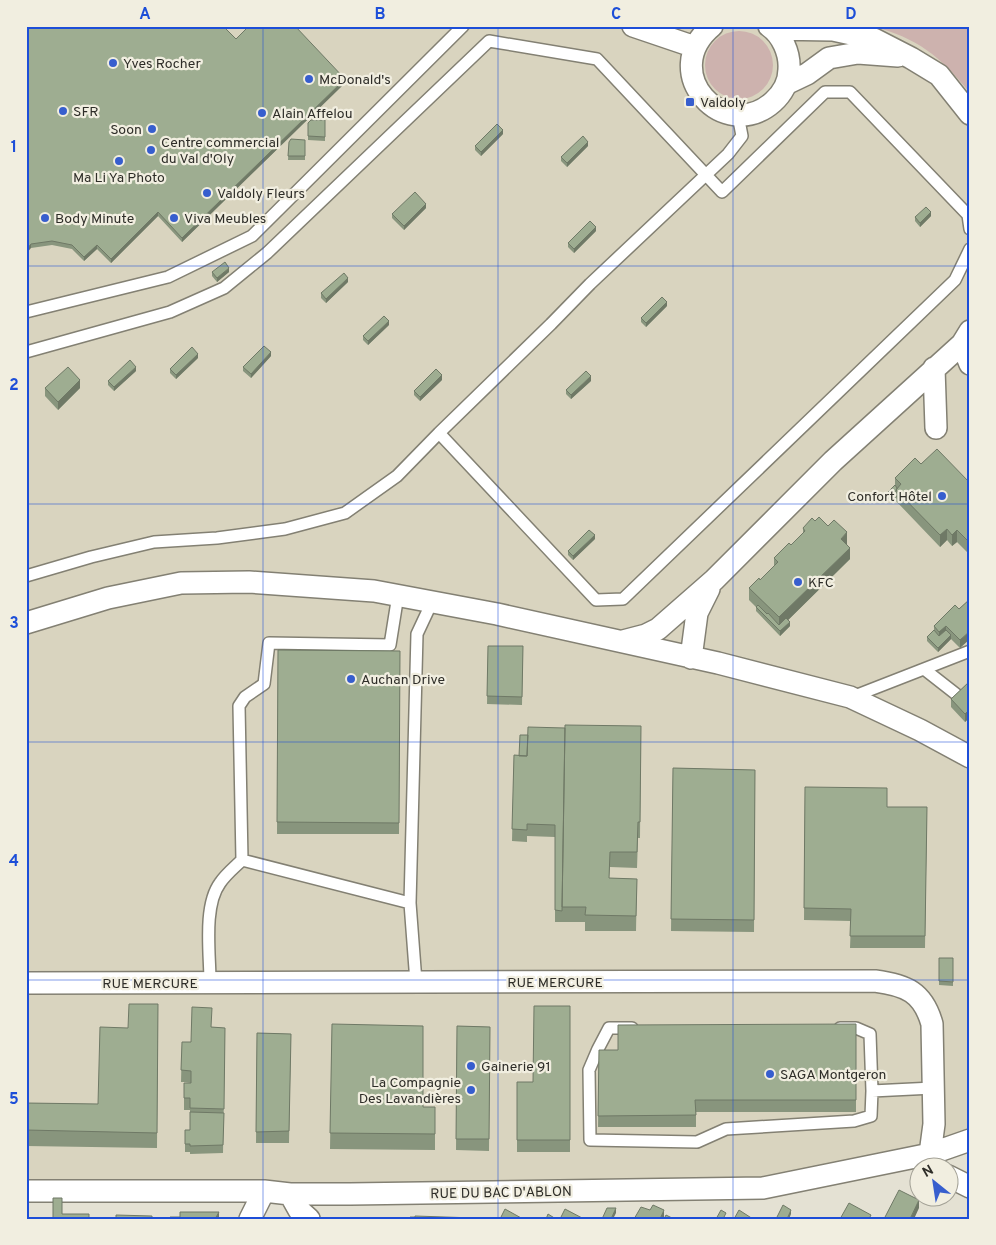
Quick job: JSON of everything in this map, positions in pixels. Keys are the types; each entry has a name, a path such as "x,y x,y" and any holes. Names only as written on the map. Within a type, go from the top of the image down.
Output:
{"street":[{"path":"634,26 695,47"},
{"path":"712,26 703,34 695,47 691,70 693,81 698,92 709,104 723,112 738,115 753,113 767,107 778,97 786,84 789,69 788,54 782,40 770,28"},
{"path":"770,28 833,30 874,39 939,75 970,114"},
{"path":"786,84 807,74 829,58 858,53 911,58"},
{"path":"966,338 970,364"},
{"path":"620,642 646,635 658,629 714,580 833,461 966,338"},
{"path":"934,368 936,428"},
{"path":"691,658 697,613 714,580"},
{"path":"26,623 108,598 181,583 249,582 374,591 497,614 691,658 850,697 920,730 970,757"},
{"name":"RUE MERCURE","path":"26,983 875,981 897,984 911,991 923,1002 932,1024 934,1124 932,1158"},
{"name":"RUE DU BAC D'ABLON","path":"937,1158 970,1140"},
{"name":"RUE DU BAC D'ABLON","path":"26,1191 264,1191 290,1194 763,1188 908,1165"},
{"path":"958,1181 970,1187"},
{"path":"250,1219 264,1191"},
{"path":"290,1194 299,1210 308,1219"}],"lane":[{"path":"26,312 168,277 252,236 463,26"},
{"path":"26,352 170,312 224,288 267,253 489,41 597,59 722,192 825,92 850,92 968,215 970,229"},
{"path":"26,576 91,557 154,542 216,538 285,529 345,514 397,476 438,433 552,324 590,284 707,176 742,136 738,115"},
{"path":"438,433 596,600 623,598 955,280 970,249"},
{"path":"210,982 212,899 220,882 242,860 239,706 245,697 264,684 269,643 390,645 398,595"},
{"path":"416,982 410,902 417,634 432,602"},
{"path":"850,697 970,651"},
{"path":"924,669 970,705"},
{"path":"242,860 410,902"},
{"path":"639,1028 609,1028 598,1048 589,1070 590,1140 697,1142 726,1129 854,1121 871,1116 870,1034 856,1028 827,1028"},
{"path":"872,1091 933,1088"}],"shaded area":[{"path":"26,26 970,26 970,1137 767,1185 26,1192"},
{"path":"871,26 970,26 970,93 927,50 902,36"},
{"path":"739,31 752,34 763,41 770,52 773,65 770,78 763,89 752,96 739,99 726,96 715,89 708,78 705,65 708,52 715,41 726,34"}],"building":[{"name":"Centre commercial du Val d'Oly","path":"26,26 223,26 236,39 249,26 295,26 345,79 182,238 158,212 111,259 97,245 84,257 72,245 52,241 31,244 26,250"},
{"path":"311,120 325,120 325,137 308,136 308,123"},
{"path":"497,124 503,130 481,152 475,146"},
{"path":"583,136 588,142 567,163 561,157"},
{"path":"291,139 305,140 305,156 288,156"},
{"path":"415,192 426,204 404,226 392,214"},
{"path":"926,207 931,212 920,223 915,217"},
{"path":"590,221 596,227 574,249 568,243"},
{"path":"225,262 229,268 217,278 212,272"},
{"path":"344,273 348,278 326,299 321,293"},
{"path":"662,297 667,302 646,323 641,318"},
{"path":"384,316 389,321 368,341 363,336"},
{"path":"264,346 271,352 251,374 243,367"},
{"path":"192,347 198,354 176,375 170,369"},
{"path":"130,360 136,367 114,387 108,381"},
{"path":"68,367 80,380 58,402 45,388"},
{"path":"436,369 442,375 420,397 414,391"},
{"path":"586,371 591,376 571,395 566,390"},
{"path":"937,449 970,483 970,543 957,530 952,535 947,529 940,535 896,490 901,484 895,478 915,458 921,464"},
{"path":"895,485 897,488 896,497 893,499 887,493"},
{"name":"KFC","path":"819,517 828,526 834,520 847,532 841,539 850,548 779,617 749,588 778,562 774,558 805,531 803,528 812,518 815,521"},
{"path":"589,530 595,535 573,556 568,551"},
{"path":"970,599 970,631 960,640 946,626 939,632 934,626 955,605 959,609"},
{"path":"758,605 779,625 786,618 790,622 780,631 756,607"},
{"path":"934,630 939,636 946,630 951,635 938,648 927,637"},
{"path":"488,646 523,646 522,697 487,696"},
{"path":"278,650 400,651 399,823 277,822"},
{"path":"970,681 970,709 965,714 951,699"},
{"path":"565,725 641,726 640,822 638,822 637,852 610,852 609,878 637,879 636,916 585,915 586,907 562,907"},
{"path":"528,727 565,728 562,911 555,910 555,825 527,824 527,830 512,829 514,755 527,756"},
{"path":"520,735 528,735 527,756 519,756"},
{"path":"673,768 755,770 754,920 671,919"},
{"path":"805,787 887,788 887,807 927,807 925,936 850,936 851,909 804,908"},
{"path":"939,958 953,958 953,982 939,981"},
{"path":"129,1004 158,1004 157,1133 26,1130 26,1103 98,1104 100,1027 128,1028"},
{"path":"534,1006 570,1006 570,1140 517,1140 517,1082 533,1082"},
{"path":"192,1007 212,1008 211,1027 225,1028 224,1109 190,1108 190,1098 184,1098 184,1083 191,1083 191,1071 181,1070 182,1042 191,1042"},
{"path":"332,1024 423,1026 423,1107 435,1107 435,1134 330,1133"},
{"path":"856,1024 856,1100 695,1100 696,1115 598,1116 599,1050 618,1050 618,1025"},
{"path":"457,1026 490,1027 489,1139 456,1139"},
{"path":"257,1033 291,1034 289,1131 256,1132"},
{"path":"190,1112 224,1113 223,1145 190,1146 190,1144 185,1144 185,1130 190,1130"},
{"path":"899,1190 908,1194 908,1208 915,1208 910,1219 884,1219"},
{"path":"53,1198 62,1198 62,1214 89,1214 89,1219 53,1219"},
{"path":"849,1203 871,1215 869,1219 840,1219"},
{"path":"653,1205 664,1210 660,1219 634,1219 641,1207 650,1210"},
{"path":"783,1205 791,1210 787,1219 776,1219"},
{"path":"607,1208 616,1208 611,1219 602,1219"},
{"path":"505,1209 523,1219 500,1219"},
{"path":"565,1209 584,1219 560,1219"},
{"path":"721,1210 726,1213 724,1217 727,1219 716,1219"},
{"path":"739,1210 753,1219 734,1219"},
{"path":"180,1212 219,1212 215,1219 180,1219"},
{"path":"548,1214 556,1219 546,1219"},
{"path":"116,1215 152,1216 152,1219 116,1219"},
{"path":"666,1215 674,1219 664,1219"},
{"path":"170,1217 180,1217 180,1219 170,1219"},
{"path":"410,1217 475,1219 410,1219"}],"place":[{"name":"Yves Rocher","path":"113,63"},
{"name":"McDonald's","path":"309,79"},
{"name":"Valdoly","path":"690,102"},
{"name":"SFR","path":"63,111"},
{"name":"Alain Affelou","path":"262,113"},
{"name":"Soon","path":"152,129"},
{"name":"Centre commercial du Val d'Oly","path":"151,150"},
{"name":"Ma Li Ya Photo","path":"119,161"},
{"name":"Valdoly Fleurs","path":"207,193"},
{"name":"Body Minute","path":"45,218"},
{"name":"Viva Meubles","path":"174,218"},
{"name":"Confort Hôtel","path":"942,496"},
{"name":"KFC","path":"798,582"},
{"name":"Auchan Drive","path":"351,679"},
{"name":"Gainerie 91","path":"471,1066"},
{"name":"SAGA Montgeron","path":"770,1074"},
{"name":"La Compagnie Des Lavandières","path":"471,1090"}]}
